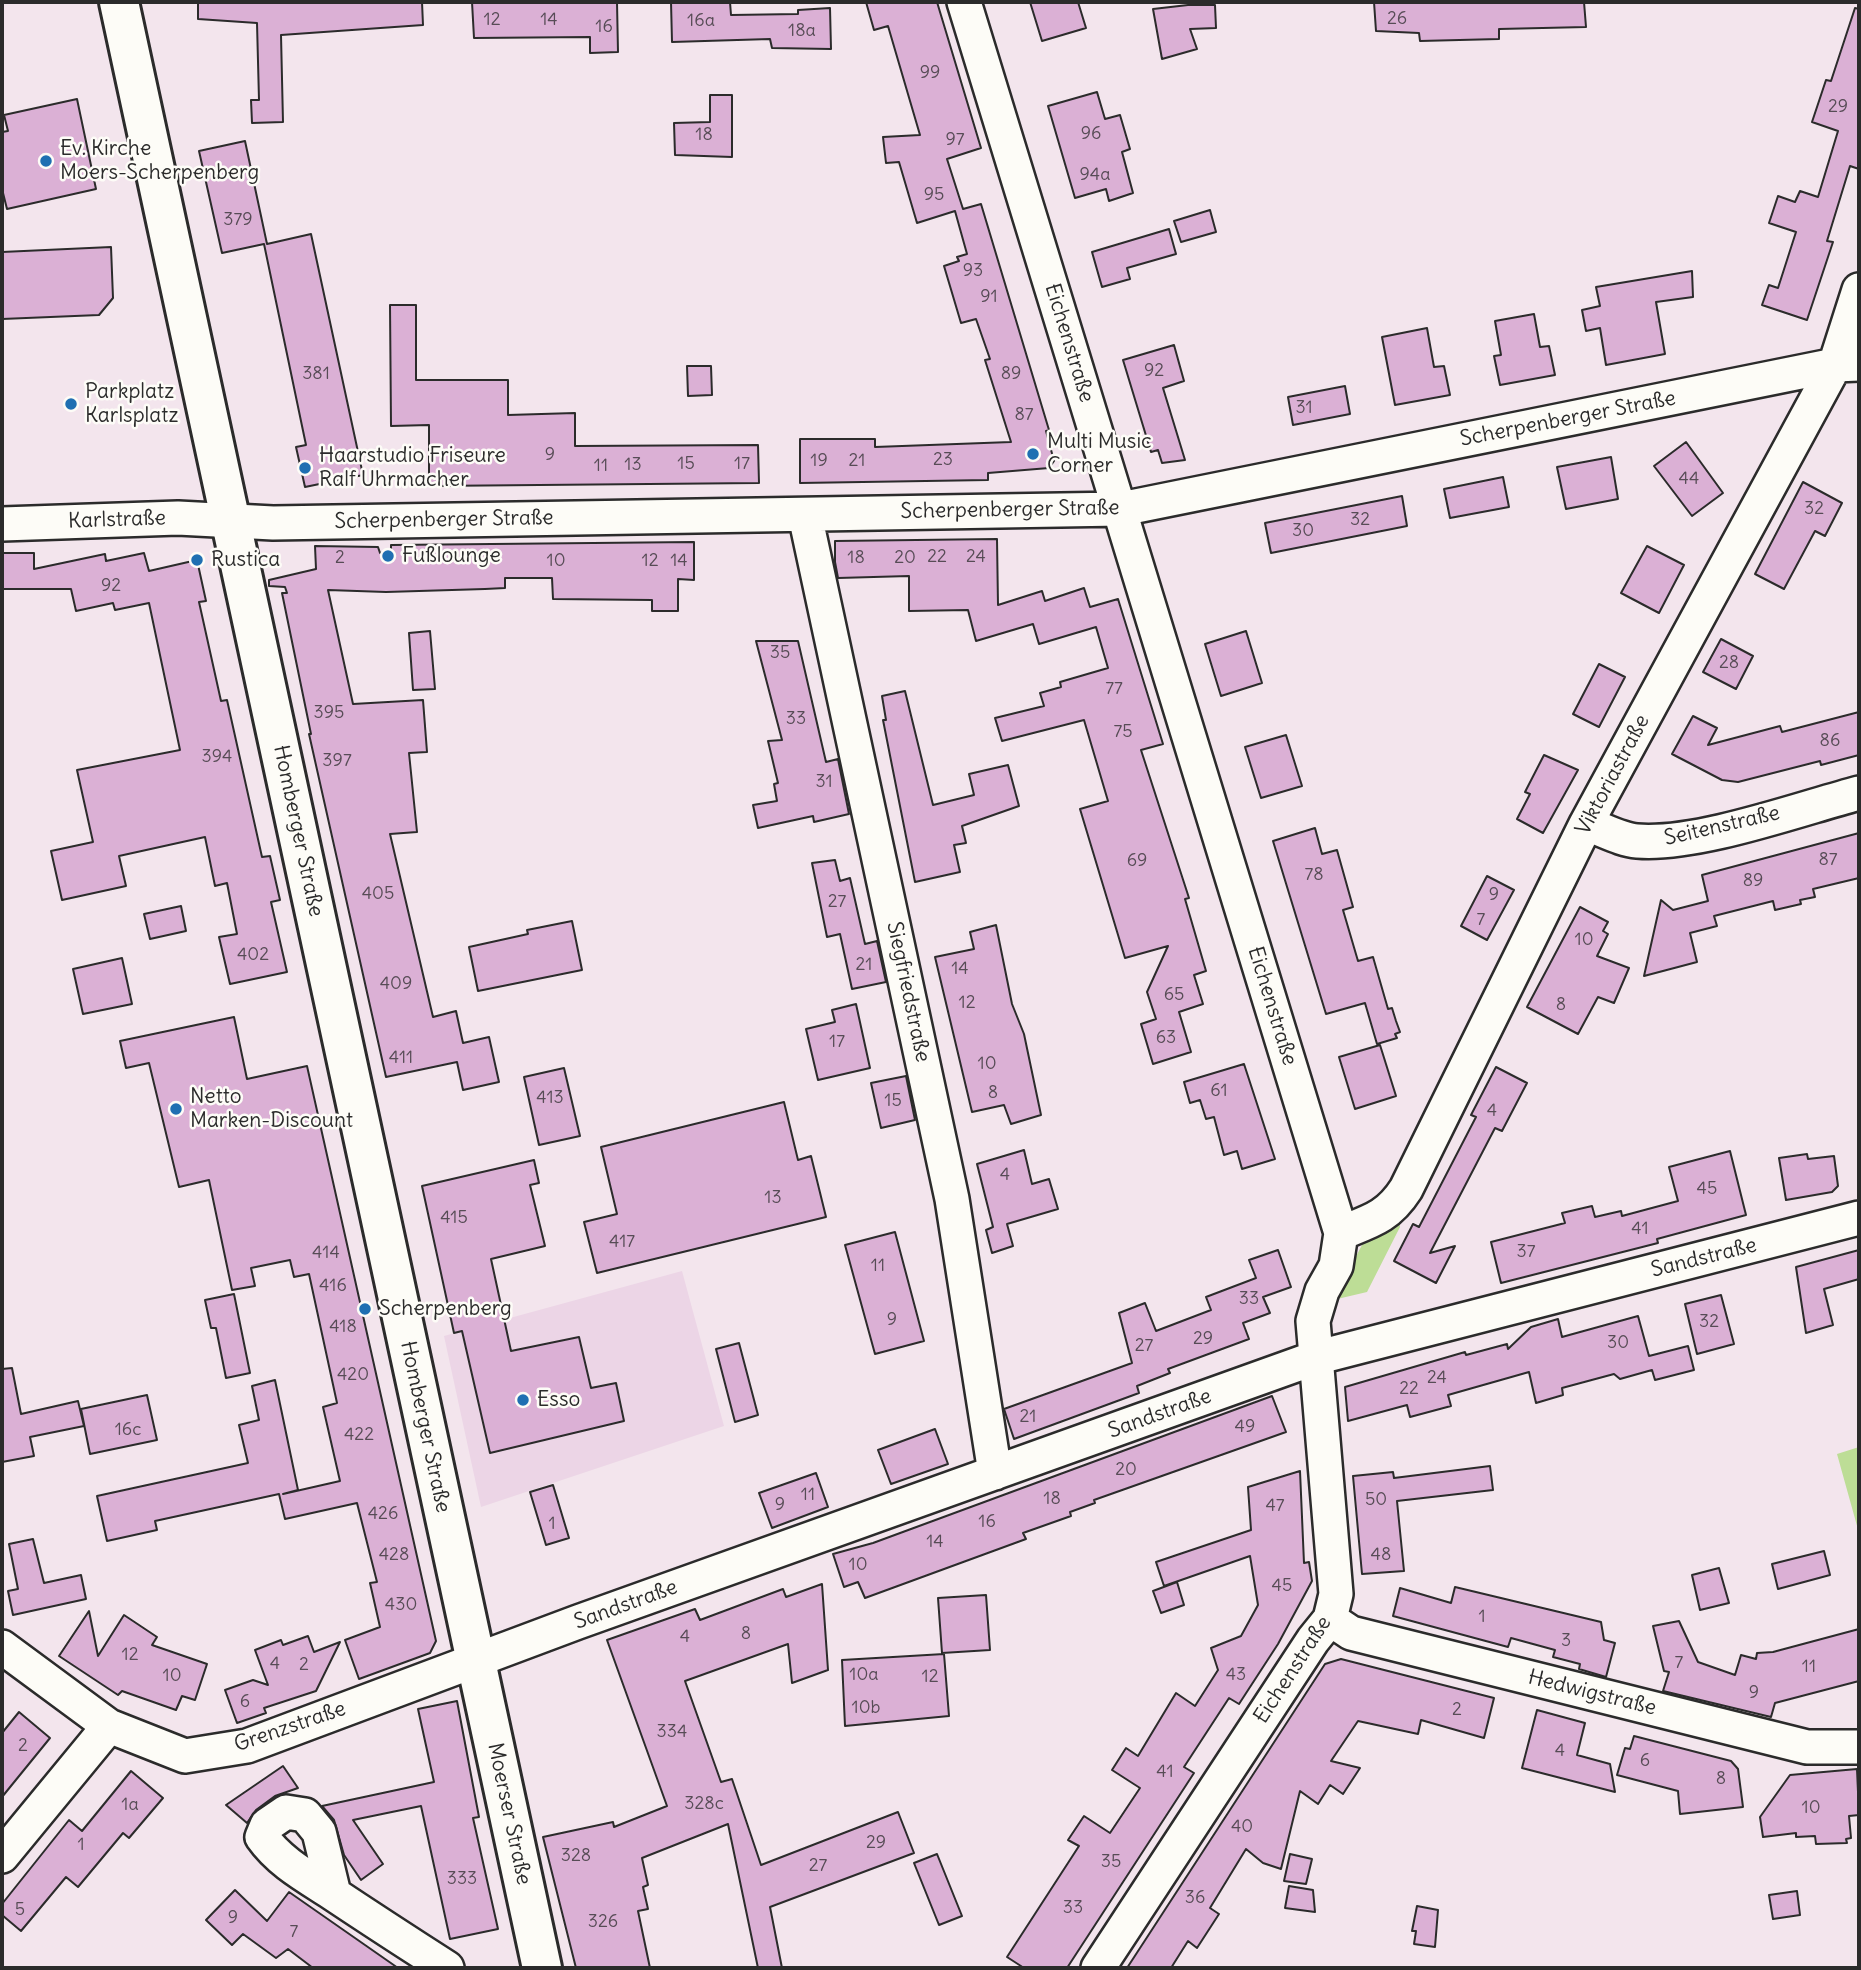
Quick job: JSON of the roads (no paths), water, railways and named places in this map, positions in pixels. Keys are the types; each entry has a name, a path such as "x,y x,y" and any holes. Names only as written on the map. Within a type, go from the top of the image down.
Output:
{"main road":[{"name":"Homberger Straße","path":"119,2 475,1661"},
{"name":"Moerser Straße","path":"475,1661 542,1968"}],"street":[{"name":"Eichenstraße","path":"964,2 1341,1233 1336,1266 1322,1291 1314,1321 1336,1594 1330,1619 1313,1640 1098,1968"},
{"name":"Viktoriastraße","path":"1341,1233 1386,1213 1394,1207 1406,1188 1586,824 1847,365 1859,290"},
{"name":"Scherpenberger Straße","path":"231,521 273,523 1121,509 1847,365"},
{"name":"Siegfriedstraße","path":"805,515 952,1199 995,1473"},
{"name":"Karlstraße","path":"2,524 178,518 231,521"},
{"name":"Seitenstraße","path":"1586,824 1634,841 1661,842 1702,835 1859,793"},
{"name":"Sandstraße","path":"475,1661 1315,1358 1859,1218"},
{"name":"Hedwigstraße","path":"1330,1619 1351,1633 1807,1747 1859,1747"},
{"name":"Grenzstraße","path":"2,1647 109,1726 185,1756 247,1746 475,1661"},
{"path":"2,1856 109,1726"},
{"path":"334,1894 447,1968"}],"place":[{"name":"Ev. Kirche Moers-Scherpenberg","path":"46,161"},
{"name":"Parkplatz Karlsplatz","path":"71,404"},
{"name":"Multi Music Corner","path":"1033,454"},
{"name":"Haarstudio Friseure Ralf Uhrmacher","path":"305,468"},
{"name":"Fußlounge","path":"388,556"},
{"name":"Rustica","path":"197,560"},
{"name":"Netto Marken-Discount","path":"176,1109"},
{"name":"Scherpenberg","path":"365,1309"},
{"name":"Esso","path":"523,1400"}]}
